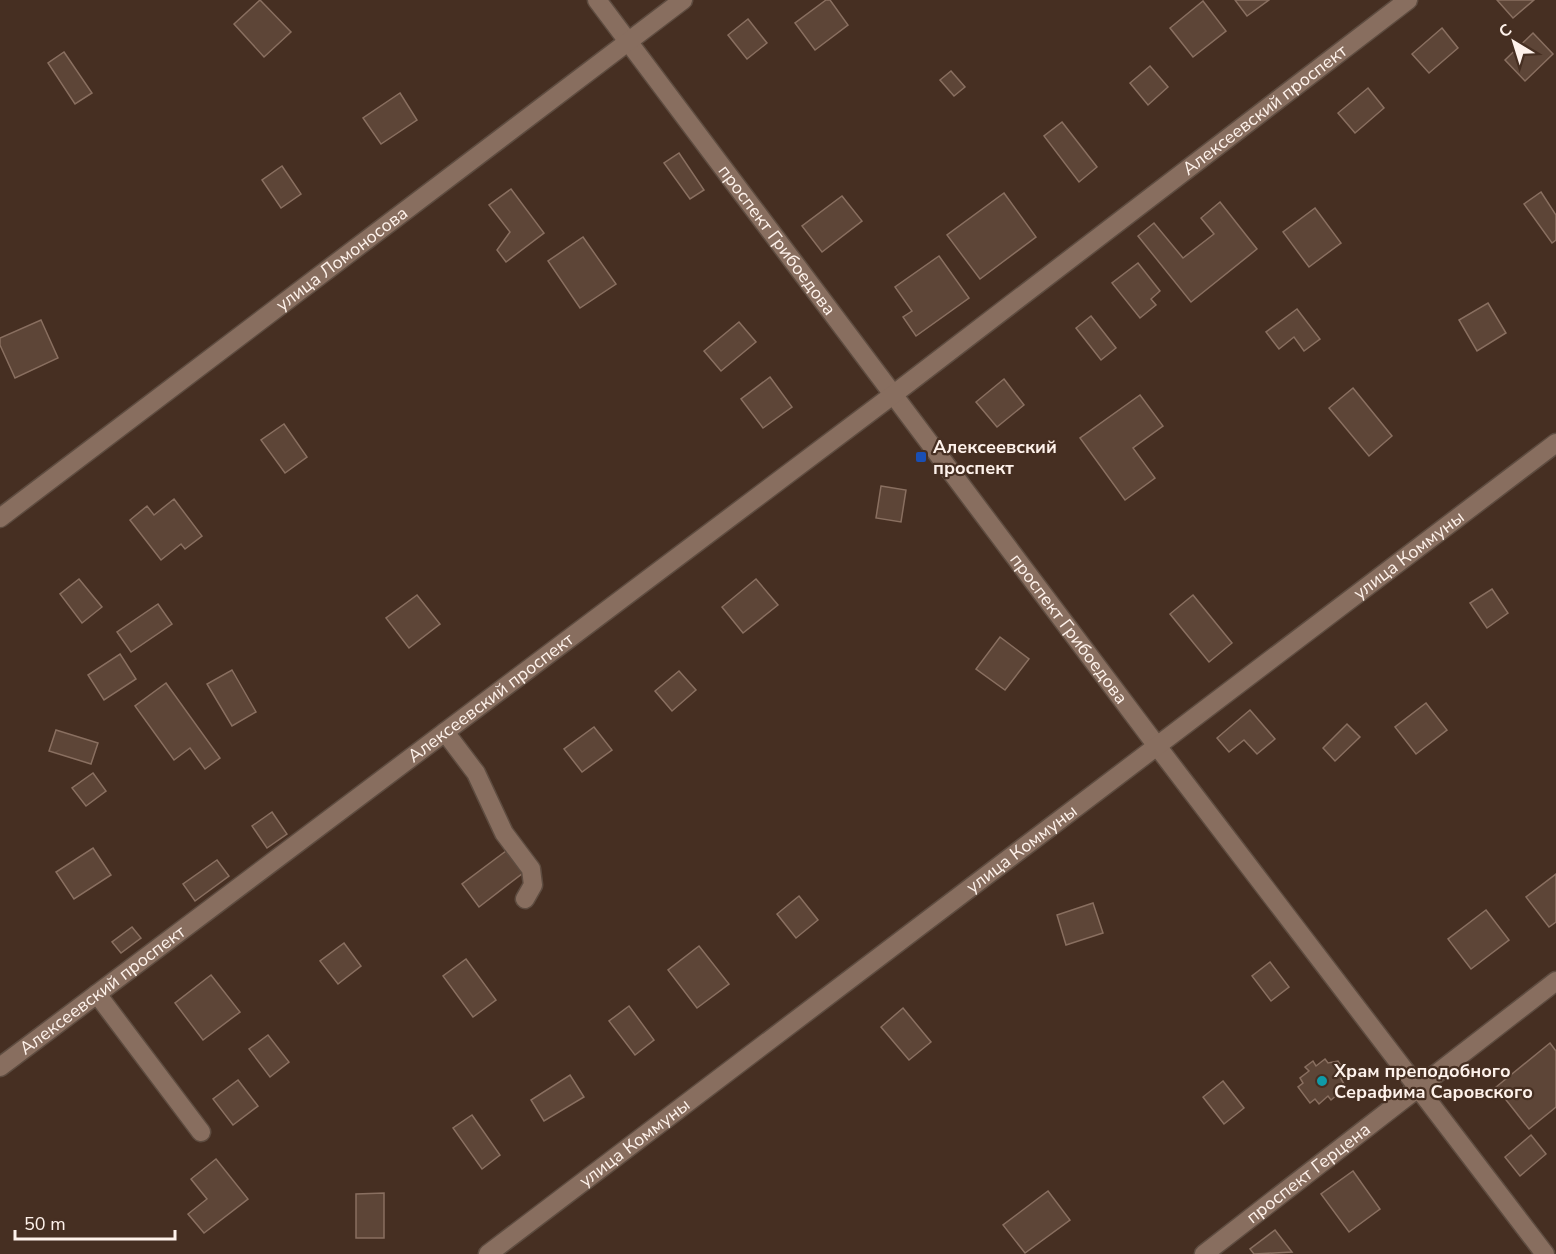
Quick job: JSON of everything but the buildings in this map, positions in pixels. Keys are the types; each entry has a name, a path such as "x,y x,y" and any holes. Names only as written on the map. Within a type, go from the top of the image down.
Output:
{"street":[{"name":"проспект Грибоедова","path":"597,0 1157,746 1545,1254"},
{"name":"улица Ломоносова","path":"0,518 683,0"},
{"name":"Алексеевский проспект","path":"0,1067 894,394 1408,0"},
{"name":"улица Коммуны","path":"488,1254 1556,442"},
{"path":"445,732 476,773 504,833 531,869 533,885 525,899"},
{"name":"проспект Герцена","path":"1204,1254 1556,981"},
{"path":"97,994 201,1132"}],"place":[{"name":"Алексеевский проспект","path":"921,457"},
{"name":"Храм преподобного Серафима Саровского","path":"1322,1081"}]}
